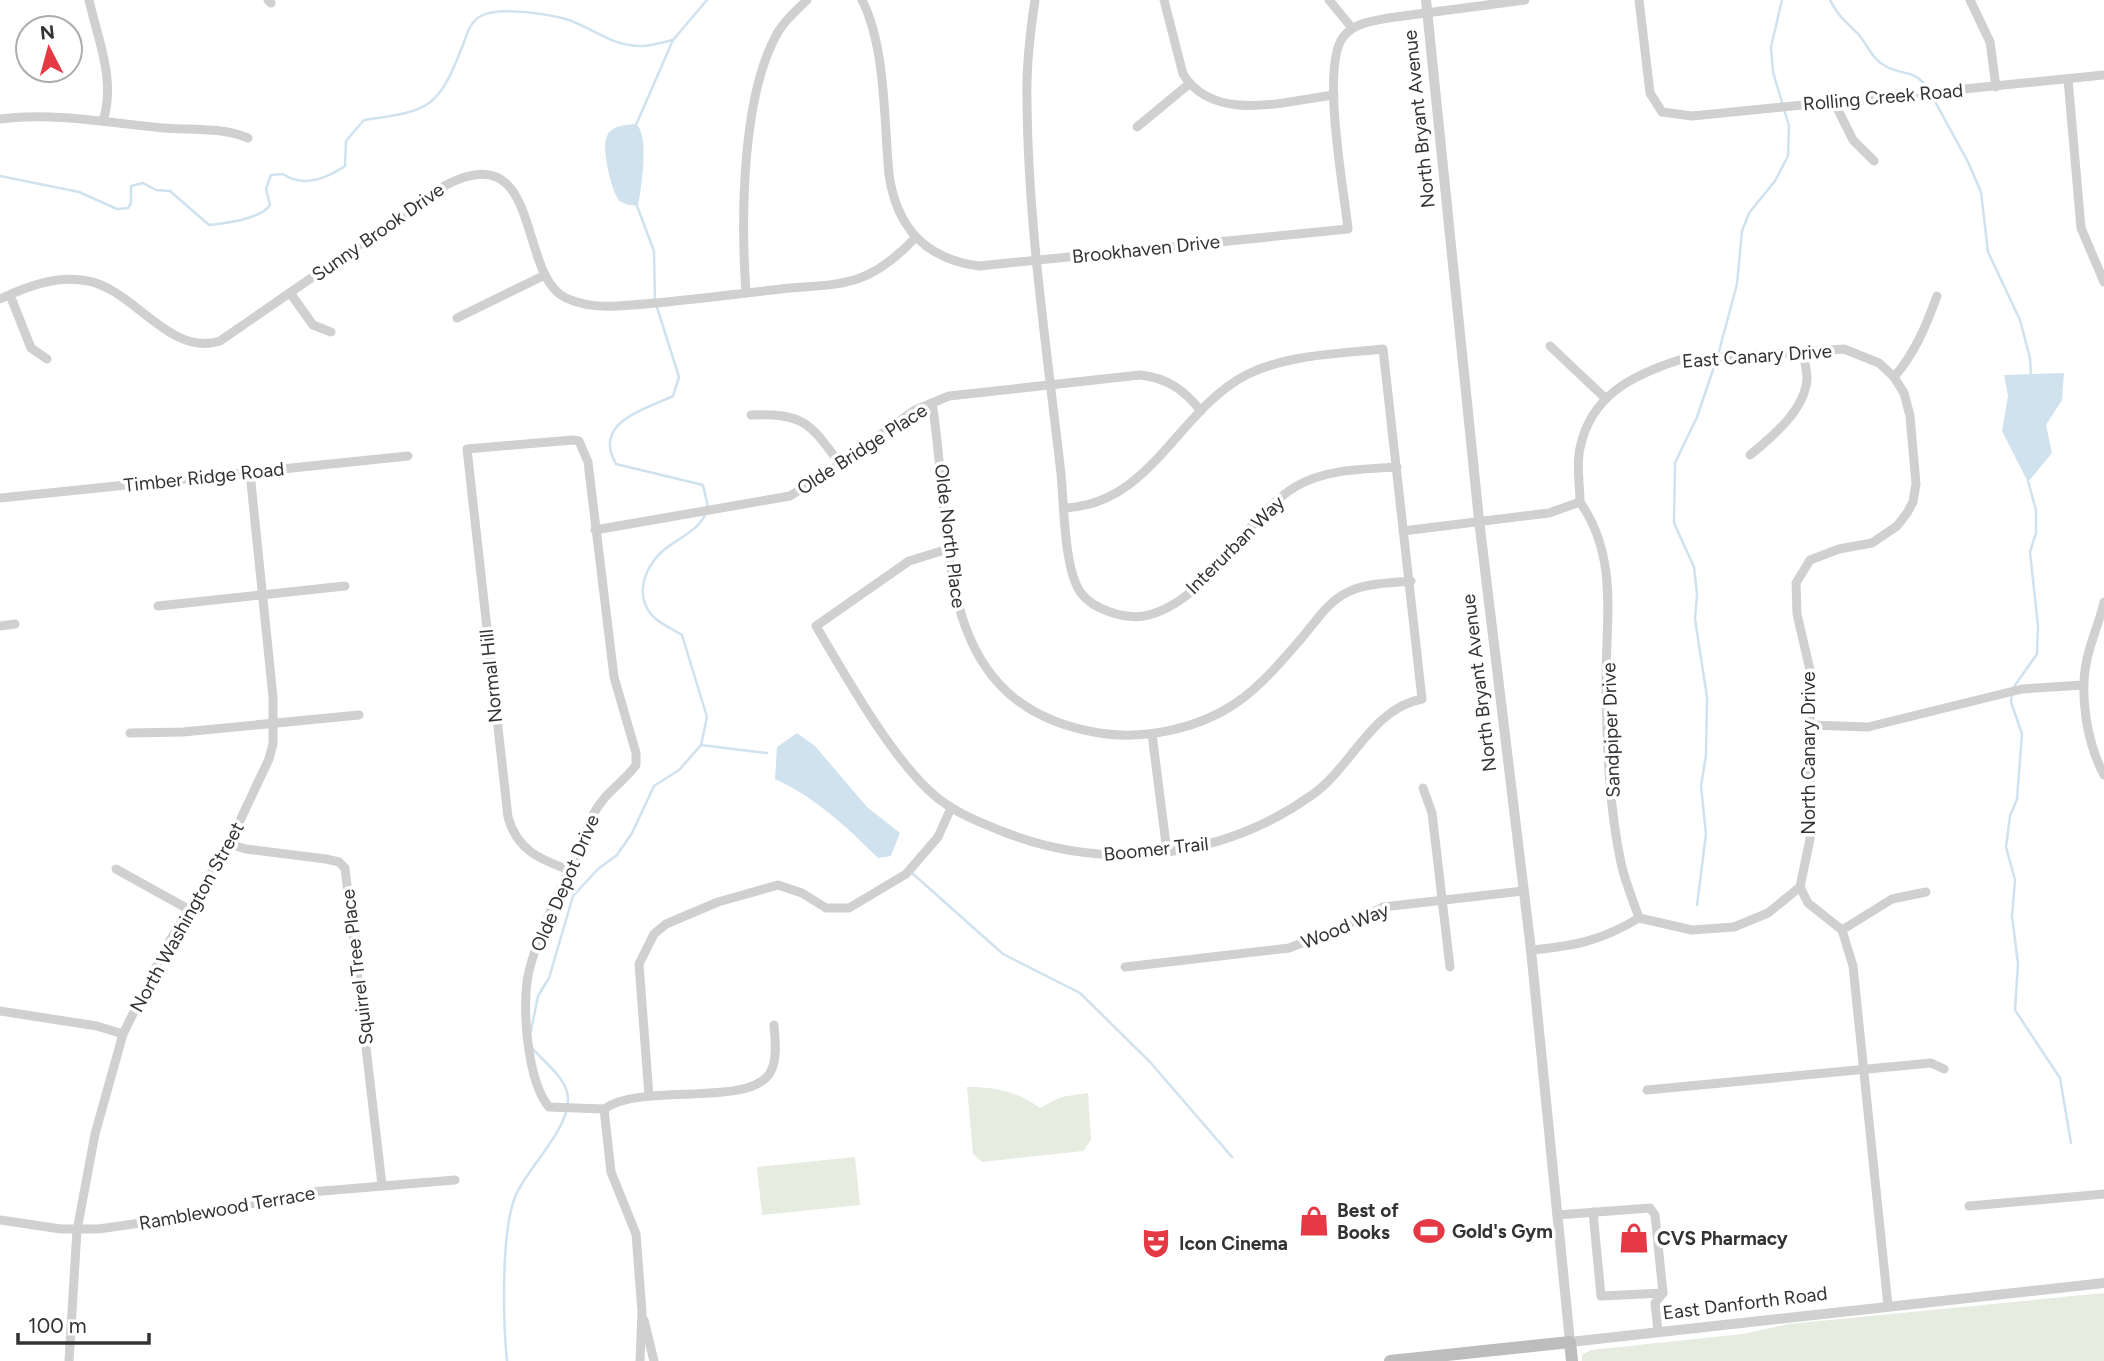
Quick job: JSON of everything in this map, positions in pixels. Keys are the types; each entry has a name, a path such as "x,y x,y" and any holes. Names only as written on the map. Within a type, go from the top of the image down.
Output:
{"main road":[{"name":"East Danforth Road","path":"1390,1361 1570,1342"},
{"name":"North Bryant Avenue","path":"1570,1342 1572,1361"}],"street":[{"path":"89,0 107,68 107,107 103,121"},
{"path":"746,293 742,208 755,100 778,32 807,0"},
{"path":"862,0 870,16 876,45 892,196 915,238"},
{"name":"Interurban Way","path":"1035,0 1027,70 1027,101 1038,260 1072,568 1082,594 1108,612 1143,616 1180,600 1279,497 1297,485 1345,471 1397,467"},
{"path":"1164,0 1178,62 1189,84 1213,100 1229,105 1334,95"},
{"path":"1329,0 1352,28 1378,20 1525,0"},
{"name":"North Bryant Avenue","path":"1426,0 1479,520 1531,950 1570,1342"},
{"name":"Rolling Creek Road","path":"1639,0 1650,93 1662,112 1692,116 2104,75"},
{"path":"1970,0 1990,42 1996,87"},
{"name":"Brookhaven Drive","path":"915,238 957,263 979,266 1348,229 1333,66 1336,48 1352,28"},
{"path":"2068,79 2081,228 2104,282"},
{"path":"1137,127 1189,84"},
{"path":"1833,100 1853,140 1874,161"},
{"path":"0,119 61,116 162,128 228,130 248,138"},
{"name":"Sunny Brook Drive","path":"0,299 58,279 92,281 177,335 195,344 206,345 220,341 446,185 473,175 488,175 515,194 527,219 545,275 563,298 600,306 746,293 858,279 891,262 915,238"},
{"path":"457,318 545,275"},
{"path":"290,293 313,325 331,332"},
{"path":"10,295 31,348 47,359"},
{"path":"1894,377 1908,362 1921,338 1937,296"},
{"path":"1549,346 1605,398"},
{"path":"1065,508 1097,504 1114,497 1213,398 1244,376 1279,362 1383,349 1410,581"},
{"name":"East Canary Drive","path":"1580,502 1580,447 1596,409 1605,398 1637,376 1679,360 1844,349 1863,354 1879,363 1894,377"},
{"path":"1750,455 1769,439 1803,395 1807,379 1803,351"},
{"name":"Olde Bridge Place","path":"595,530 790,496 915,410 949,396 1123,376 1158,377 1186,393 1201,411"},
{"name":"North Canary Drive","path":"1800,887 1810,839 1810,670 1797,614 1797,583 1811,560 1839,549 1872,543 1886,535 1897,526 1913,502 1916,484 1910,416 1904,393 1894,377"},
{"name":"Olde North Place","path":"932,403 954,596 968,640 1004,688 1040,715 1058,723 1110,734 1152,734 1203,719 1235,704 1290,650 1330,605 1349,591 1410,581"},
{"path":"751,415 779,414 807,423 840,464"},
{"name":"Olde Depot Drive","path":"467,449 558,439 579,441 588,461 614,677 636,753 636,765 614,784 594,813 528,974 528,1039 538,1088 548,1107 604,1109"},
{"name":"Normal Hill","path":"467,449 508,817 513,834 522,846 536,858 569,870"},
{"name":"Timber Ridge Road","path":"0,498 408,456"},
{"name":"North Washington Street","path":"69,1361 77,1230 95,1134 123,1034 187,909 229,844 269,759 275,724 250,473"},
{"path":"1403,531 1549,513 1580,502"},
{"name":"Sandpiper Drive","path":"1580,502 1597,532 1609,578 1606,686 1615,822 1626,883 1639,918"},
{"name":"Boomer Trail","path":"948,549 909,561 816,626 909,769 951,808 1008,833 1055,849 1115,856 1167,852 1219,842 1287,812 1330,779 1386,716 1408,702 1422,699 1410,581"},
{"path":"158,606 263,597 345,586"},
{"path":"2104,602 2103,615 2087,657 2083,685 2090,731 2104,775"},
{"path":"0,626 15,624"},
{"path":"1810,725 1868,727 2022,689 2083,685"},
{"path":"130,733 275,724 359,715"},
{"path":"1152,734 1167,852"},
{"path":"1423,788 1432,813 1450,967"},
{"path":"649,1096 639,964 654,934 666,924 708,906 778,886 802,892 826,908 849,908 906,874 938,837 951,808"},
{"name":"Squirrel Tree Place","path":"229,844 246,849 326,859 339,862 345,868 382,1185"},
{"path":"116,869 187,909"},
{"path":"1531,950 1574,946 1610,936 1639,918 1692,930 1734,927 1768,913 1800,887 1808,903 1842,930 1853,967 1888,1306"},
{"name":"Wood Way","path":"1125,967 1289,948 1338,929 1376,909 1523,891"},
{"path":"1842,930 1892,899 1926,892"},
{"path":"0,1011 97,1026 123,1034"},
{"path":"640,1361 642,1312 636,1234 611,1172 604,1109 613,1102 649,1096 752,1087 770,1073 775,1059 774,1025"},
{"path":"1647,1090 1931,1063 1944,1069"},
{"name":"Ramblewood Terrace","path":"0,1220 77,1230 184,1217 300,1193 456,1180"},
{"path":"1969,1206 2104,1194"},
{"path":"1557,1215 1650,1208 1655,1214 1663,1293 1655,1303 1658,1332"},
{"path":"1593,1212 1601,1296 1663,1293"},
{"name":"East Danforth Road","path":"1570,1342 2104,1283"},
{"path":"642,1312 654,1361"}],"shaded area":[{"path":"967,1087 1005,1091 1040,1108 1061,1097 1088,1093 1091,1140 1083,1151 982,1162 973,1154"},
{"path":"855,1157 860,1205 762,1215 757,1167"},
{"path":"2104,1293 2104,1361 1582,1361 1582,1355 1591,1350 1743,1334 1789,1324"}],"water":[{"path":"636,124 643,139 644,150 638,206 624,204 615,194 605,149 609,132 620,126"},
{"path":"2064,373 2062,400 2046,425 2052,453 2028,482 2002,431 2008,396 2004,375"},
{"path":"797,733 815,746 867,807 900,833 891,856 878,858 830,814 775,779 777,747"}],"waterway":[{"path":"636,125 673,40 707,0"},
{"path":"1718,355 1737,284 1742,231 1749,213 1775,181 1788,156 1789,126 1773,72 1771,47 1782,0"},
{"path":"1830,0 1877,60 1893,70 1914,76 1929,90"},
{"path":"0,176 79,192 117,209 128,208 131,203 131,186 143,183 156,190 170,191 209,225 233,221 259,214 270,205 266,189 271,175 283,174 307,181 331,174 345,166 346,141 364,120 404,113 430,102 447,81 470,28 481,16 510,11 558,17 613,41 636,46 673,40"},
{"path":"1932,96 1981,192 1988,252 2020,320 2030,358 2031,376"},
{"path":"637,206 654,251 655,301 679,377 673,396 625,419 616,428 611,438 610,450 616,464 703,485 708,507"},
{"path":"1697,905 1706,834 1701,786 1706,755 1707,697 1695,619 1697,594 1694,567 1674,523 1675,463 1697,417 1716,361"},
{"path":"2013,688 2037,654 2038,626 2030,552 2036,533 2036,510 2028,481"},
{"path":"531,1031 538,996 549,978 573,896 598,869 617,855 632,833 654,786 679,770 701,745 707,717 682,635 653,617 644,600 643,584 653,561 694,529 706,513"},
{"path":"2012,694 2011,702 2022,734 2017,799 2010,816 2006,847 2015,880 2012,916 2018,964 2015,1010 2060,1078 2071,1143"},
{"path":"701,745 767,753"},
{"path":"912,873 1003,954 1080,993 1150,1062 1232,1157"},
{"path":"507,1361 504,1278 510,1213 520,1186 562,1123 568,1099 560,1078 532,1048"}],"place":[{"name":"Best of Books","path":"1314,1221"},
{"name":"Gold's Gym","path":"1429,1231"},
{"name":"CVS Pharmacy","path":"1634,1238"},
{"name":"Icon Cinema","path":"1156,1243"}]}
